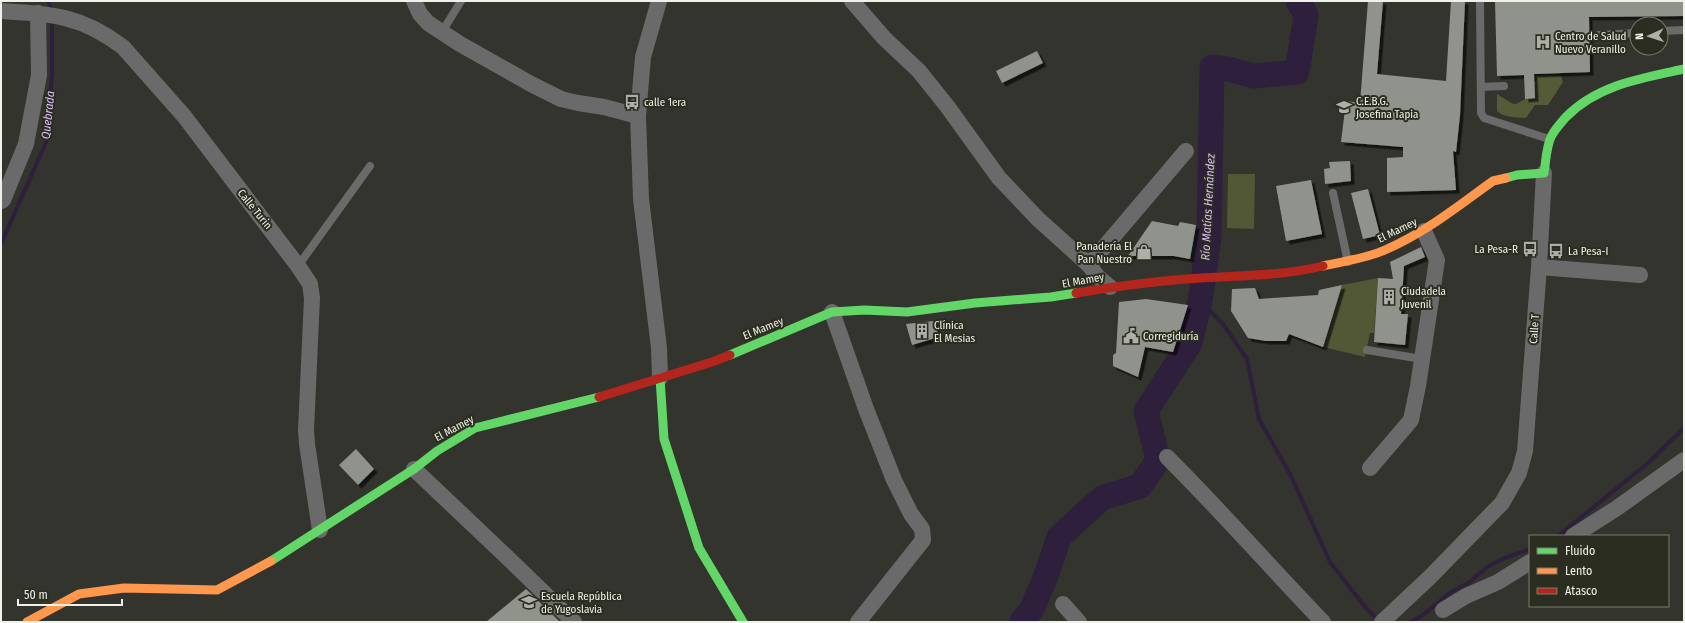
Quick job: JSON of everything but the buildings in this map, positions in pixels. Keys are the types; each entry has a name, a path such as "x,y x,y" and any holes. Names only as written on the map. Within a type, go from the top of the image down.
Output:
{"street":[{"path":"414,1 420,14 428,23 473,51 562,99 604,107 638,116"},
{"path":"659,1 642,57 638,116 641,199 659,348 664,438 699,548 743,622"},
{"path":"852,1 884,38 919,71 947,106 999,178 1038,219 1089,265 1097,276 1110,287"},
{"name":"Calle Turin","path":"1,11 42,13 64,16 81,22 112,39 136,60 184,116 310,284 312,298 306,430 320,530"},
{"path":"1,201 4,200 26,144 40,75 42,13"},
{"name":"Calle T","path":"1386,619 1502,503 1519,473 1525,451 1539,267 1544,173 1550,140 1566,117 1578,106 1599,92 1623,83 1684,69"},
{"path":"1089,265 1186,151"},
{"name":"El Mamey","path":"27,622 79,594 124,588 217,590 272,560 320,530 414,469 437,451 476,428 586,401 712,362 832,312 864,310 907,312 975,303 1050,297 1110,287 1186,279 1221,279 1298,272 1348,262 1384,251 1424,230 1493,181 1517,175 1544,173"},
{"path":"1370,468 1411,420 1418,386 1437,260 1424,230"},
{"path":"1539,267 1640,275"},
{"path":"832,312 866,410 894,480 911,514 922,528 923,540 858,622"},
{"path":"1167,457 1207,497 1283,581 1323,622"},
{"path":"1575,535 1617,508 1684,460"},
{"path":"414,469 574,622"},
{"path":"1443,610 1466,596 1498,582 1529,563"},
{"path":"1063,604 1079,622"}],"lane":[{"path":"442,32 461,1"},
{"path":"1480,1 1481,113 1484,118 1550,140"},
{"path":"1669,31 1684,30"},
{"path":"1599,35 1629,33"},
{"path":"1480,87 1504,86"},
{"path":"298,266 370,166"},
{"path":"1333,193 1348,262"},
{"path":"1367,350 1422,359"}],"green space":[{"path":"1536,76 1561,76 1563,82 1548,105 1535,105 1526,118 1507,116 1497,111 1497,94 1513,104 1516,104 1533,95 1532,83 1536,81"},
{"path":"1228,174 1255,174 1254,229 1227,228"},
{"path":"1378,278 1374,333 1370,333 1365,357 1323,347 1342,285"}],"waterway":[{"name":"Quebrada","path":"48,1 52,12"},
{"name":"Río Matías Hernández","path":"1022,622 1033,607 1047,573 1059,537 1102,498 1140,486 1158,460 1146,411 1190,343 1200,301 1209,238 1212,67 1228,69 1254,76 1297,72 1306,15 1298,1"},
{"name":"Quebrada","path":"1,244 47,140 52,73 52,19"},
{"path":"1200,301 1223,324 1247,359 1259,419 1291,476 1330,562 1366,608 1378,620"},
{"path":"1559,535 1648,463 1684,428"},
{"path":"1411,622 1423,615 1451,592 1470,582 1487,567 1505,558 1529,549"}],"traffic: fast":[{"path":"1506,178 1517,175 1544,173 1549,141 1558,126 1578,106 1592,97 1621,84 1684,69"},
{"path":"730,355 832,312 864,310 907,312 975,303 1051,297 1076,293"},
{"path":"660,378 664,439 699,548 743,622"},
{"path":"271,561 414,469 437,451 475,428 599,397"}],"traffic: slow":[{"path":"1323,266 1370,256 1400,243 1428,227 1493,181 1506,178"},
{"path":"27,622 79,594 124,588 217,590 271,561"}],"traffic: jam":[{"path":"1076,293 1172,280 1289,272 1323,266"},
{"path":"599,397 730,355"}],"place":[{"name":"Centro de Salud Nuevo Veranillo","path":"1543,42"},
{"name":"calle 1era","path":"632,102"},
{"name":"C.E.B.G. Josefina Tapia","path":"1344,107"},
{"name":"La Pesa-R","path":"1530,249"},
{"name":"La Pesa-I","path":"1556,251"},
{"name":"Panadería El Pan Nuestro","path":"1144,252"},
{"name":"Ciudadela Juvenil","path":"1389,297"},
{"name":"Clínica El Mesias","path":"922,331"},
{"name":"Corregiduría","path":"1131,336"},
{"name":"Escuela República de Yugoslavia","path":"529,602"}]}
